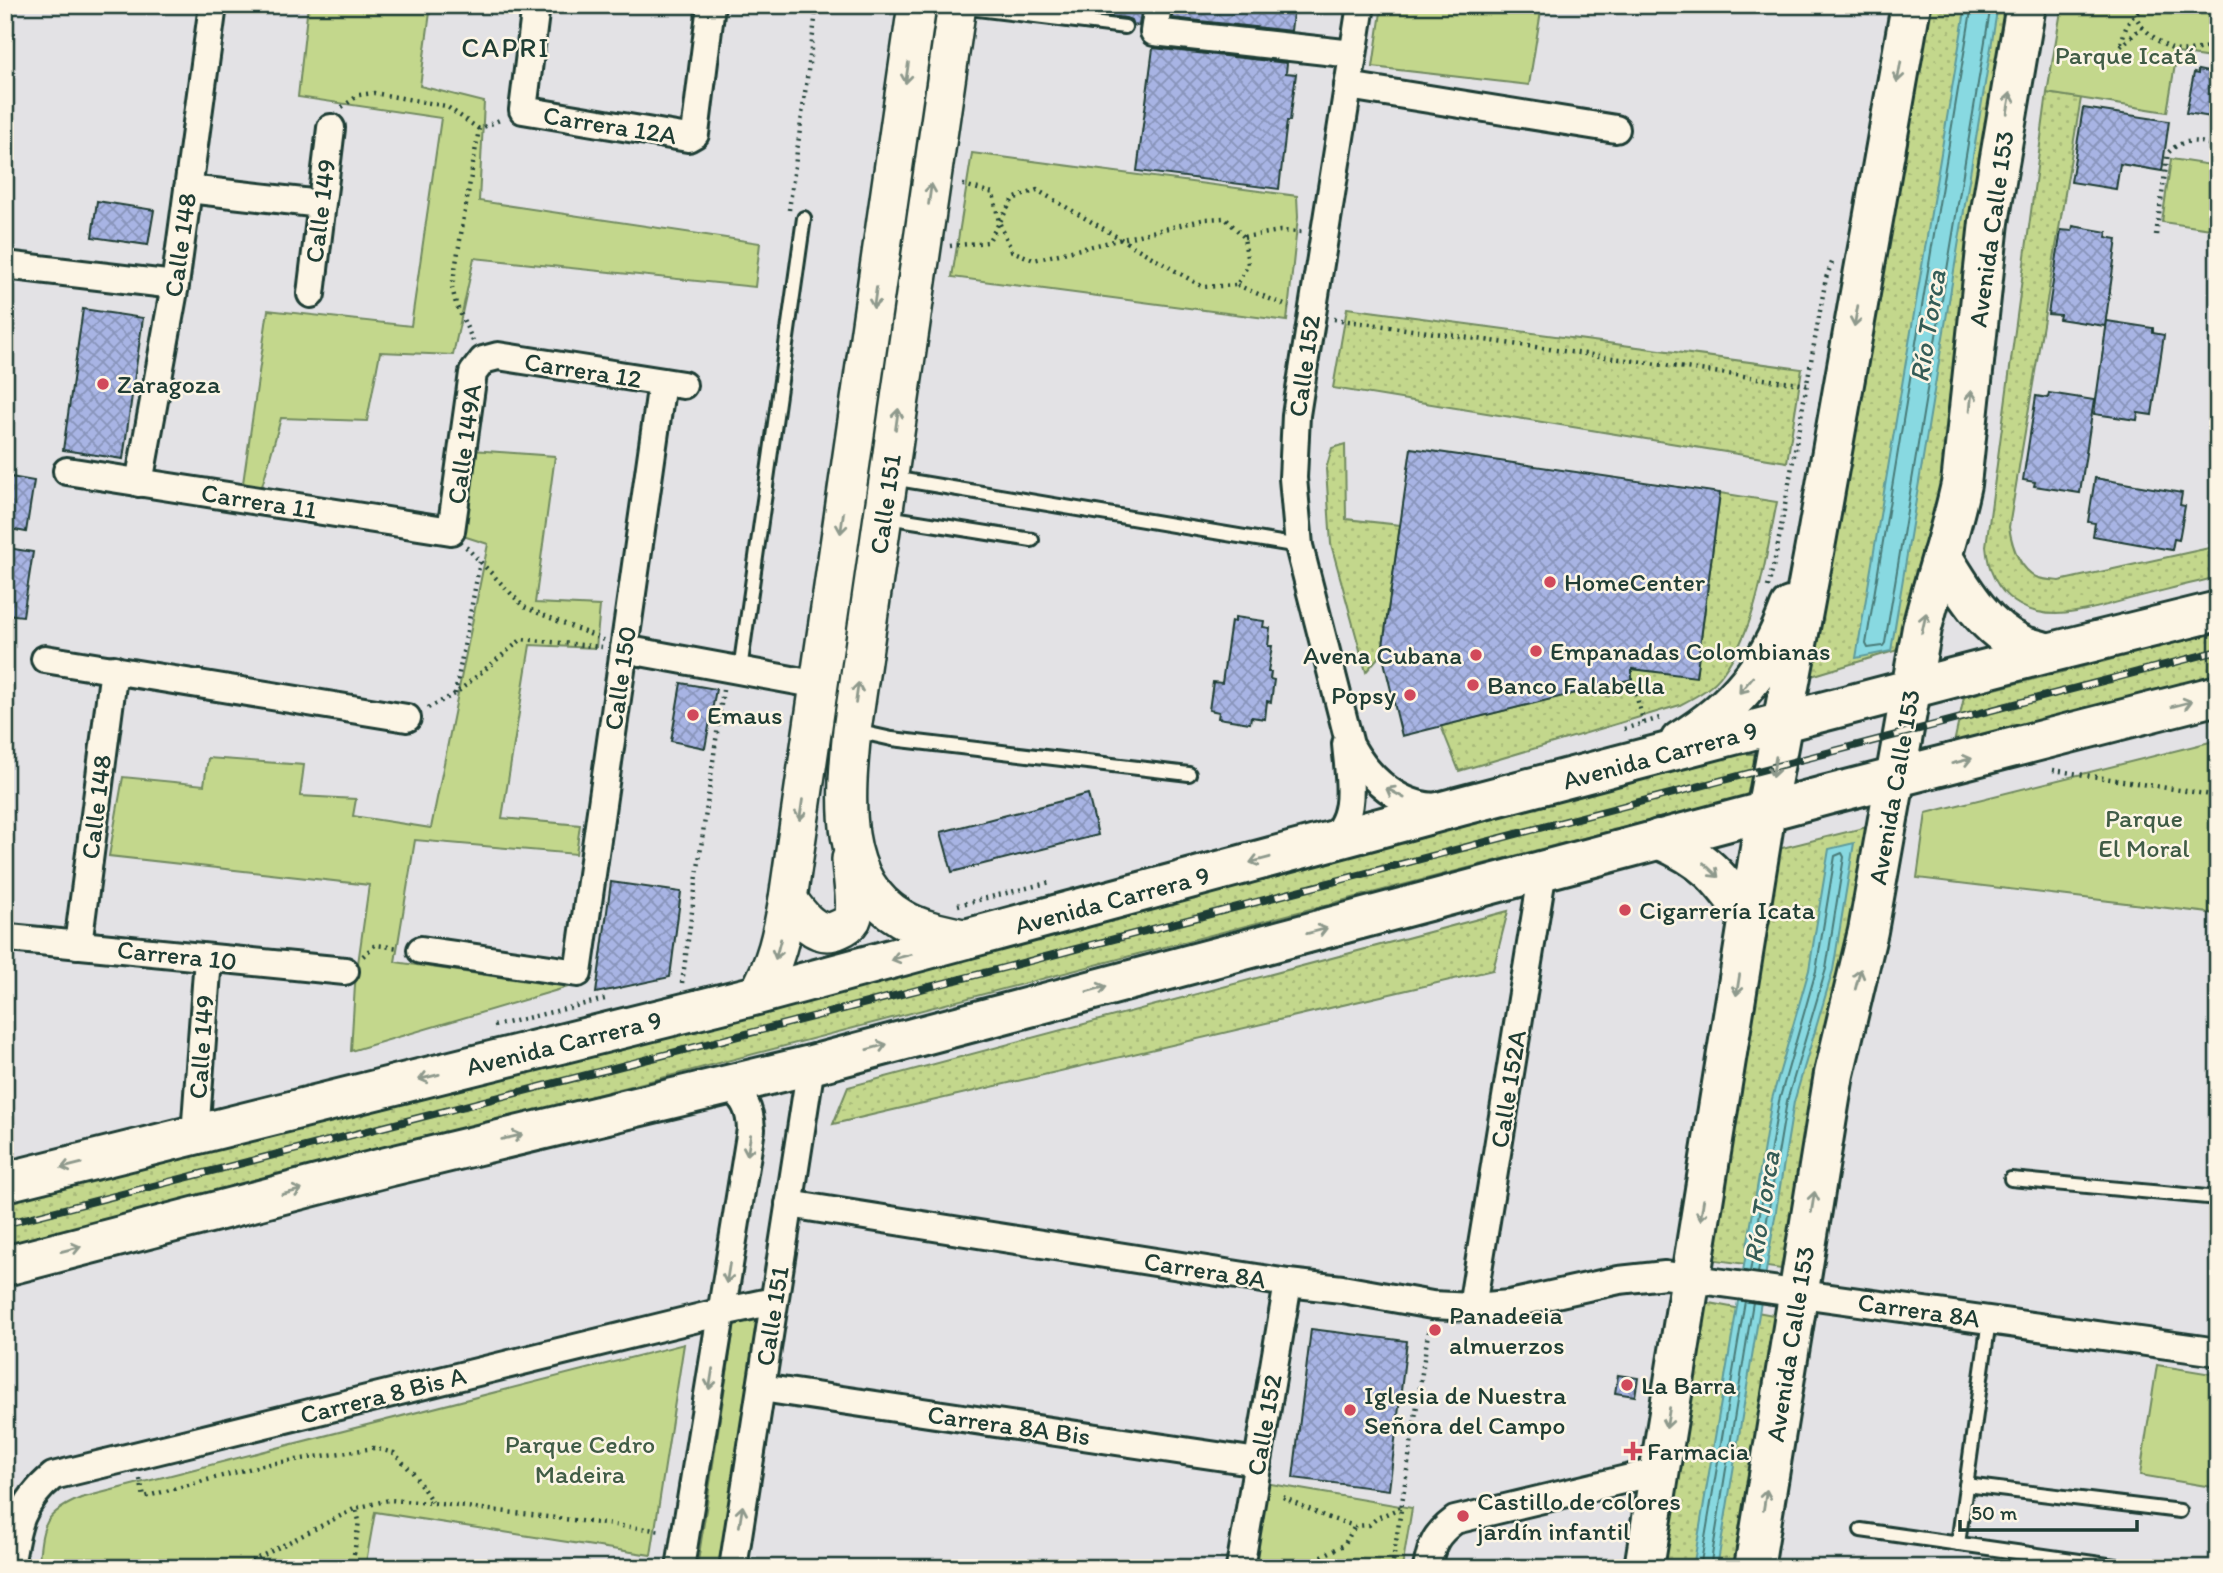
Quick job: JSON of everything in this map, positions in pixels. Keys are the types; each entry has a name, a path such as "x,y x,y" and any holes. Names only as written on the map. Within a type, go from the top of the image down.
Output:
{"main road":[{"path":"1644,1568 1684,1319 1708,1281 1749,918 1817,536 1825,388 1911,5"},
{"name":"Avenida Calle 153","path":"1754,1568 1787,1292 1834,1074 1860,972 1884,781 1901,692 1954,521 1961,484 1989,222 2026,5"},
{"path":"1649,740 1714,719 1751,681 1775,643 1817,536"},
{"path":"1942,556 1976,607 1990,622 2021,644 2048,653"},
{"name":"Avenida Carrera 9","path":"5,1182 757,995 967,939 1461,806 1649,740 1782,723 2218,611"},
{"path":"5,1266 387,1167 811,1065 1826,795 2218,695"},
{"path":"1659,839 1702,861 1718,877 1749,918"}],"street":[{"name":"Calle 148","path":"139,483 175,285 213,5"},
{"path":"523,110 536,5"},
{"name":"Carrera 12A","path":"523,110 688,138 695,134 711,5"},
{"name":"Calle 151","path":"757,995 775,961 788,899 917,5"},
{"path":"1158,5 1154,32 1353,54"},
{"name":"Calle 152","path":"1361,5 1296,415 1293,478 1299,546 1344,725 1360,764 1391,792 1413,803 1436,807 1461,806"},
{"name":"Calle 151","path":"957,6 852,730 848,776 853,854 860,873 871,890 900,918 932,932 967,939"},
{"path":"1348,86 1616,129"},
{"name":"Calle 149","path":"310,294 331,128"},
{"path":"188,189 321,204"},
{"path":"5,265 175,285"},
{"name":"Carrera 12","path":"483,360 498,356 672,384"},
{"name":"Calle 149A","path":"451,531 473,373 483,360"},
{"name":"Calle 150","path":"421,950 578,973 624,649 672,384"},
{"name":"Carrera 11","path":"67,471 451,531"},
{"path":"624,649 819,685"},
{"path":"46,659 407,718"},
{"name":"Calle 148","path":"78,945 114,669"},
{"name":"Calle 152","path":"1326,842 1341,830 1349,812 1349,774 1344,725"},
{"path":"788,899 812,927 825,932 834,931 851,920 854,910 850,834"},
{"name":"Calle 152A","path":"1472,1307 1543,870"},
{"name":"Carrera 10","path":"9,938 345,971"},
{"name":"Calle 149","path":"195,1135 208,958"},
{"name":"Calle 151","path":"742,1567 761,1388 811,1065"},
{"name":"Calle 151","path":"680,1568 751,1129 749,1111 742,1097 728,1085"},
{"name":"Carrera 8A","path":"789,1204 1432,1305 1472,1307 1510,1304 1619,1280 1665,1275 2218,1352"},
{"name":"Carrera 8A","path":"1619,1280 1656,1290 1674,1304 1684,1319"},
{"name":"Calle 152","path":"1240,1568 1288,1283"},
{"name":"Carrera 8 Bis A","path":"10,1568 17,1525 40,1487 53,1476 774,1301"},
{"name":"Carrera 8A Bis","path":"761,1388 1258,1462"},
{"path":"1427,1568 1431,1545 1442,1530 1455,1520 1660,1471"}],"lane":[{"path":"957,6 1125,27"},
{"path":"740,670 804,218"},
{"path":"889,477 1299,546"},
{"path":"883,516 1032,540"},
{"path":"852,730 892,739 1189,774"},
{"path":"2011,1179 2218,1198"},
{"path":"1958,1544 1989,1320"},
{"path":"1966,1485 2180,1511"},
{"path":"1861,1530 2129,1568"}],"path":[{"path":"2142,27 2120,47 2134,13 2149,5"},
{"path":"2134,13 2142,27 2172,50 2218,47"},
{"path":"331,128 336,113 346,102 359,95 374,93 446,106 479,129"},
{"path":"479,129 523,110"},
{"path":"479,129 452,287 456,304 483,360"},
{"path":"2156,235 2168,153 2186,141 2197,141 2218,148"},
{"path":"949,182 993,193 999,222 1012,251 1034,260 1206,219 1225,218 1244,237 1248,264 1237,285"},
{"path":"939,247 988,242 1013,199 1037,190 1203,287 1237,285 1311,316 1825,388"},
{"path":"1244,237 1280,231 1325,234"},
{"path":"1767,591 1825,388 1826,278 1835,255"},
{"path":"451,531 524,607 624,649"},
{"path":"455,694 480,562"},
{"path":"407,718 455,694 522,639 624,649"},
{"path":"1601,686 1604,696 1634,687 1649,740"},
{"path":"2046,768 2218,796"},
{"path":"345,971 375,945 421,950"},
{"path":"1392,1568 1432,1305"},
{"path":"135,1455 144,1497 263,1465 374,1448 394,1453 413,1473 433,1503"},
{"path":"1283,1497 1326,1517 1355,1526 1369,1525 1377,1518 1403,1507"},
{"path":"225,1568 242,1566 356,1508 389,1500 685,1534"},
{"path":"352,1568 359,1521 356,1508"},
{"path":"1315,1568 1320,1557 1344,1545 1355,1526"}],"green space":[{"path":"308,5 431,5 420,86 484,102 479,201 760,243 755,287 474,258 453,355 380,352 367,421 281,418 261,490 243,483 268,310 411,326 441,118 298,97"},
{"path":"1382,5 1542,5 1529,85 1373,67"},
{"path":"1925,5 2011,5 1947,481 1901,649 1808,677"},
{"name":"Parque Icatá","path":"2062,5 2218,5 2218,59 2177,53 2167,112 2047,93"},
{"path":"2047,93 2081,98 2009,527 2014,549 2020,562 2030,573 2038,578 2059,581 2218,546 2218,577 2089,609 2058,614 2027,609 2003,592 1989,564 1986,546"},
{"path":"972,153 1297,196 1298,217 1287,321 952,277"},
{"path":"2171,159 2218,166 2218,230 2162,222"},
{"path":"1347,308 1802,369 1787,462 1333,388"},
{"path":"1345,444 1346,519 1400,525 1382,653 1366,672 1331,544 1326,469 1332,448"},
{"path":"471,450 555,456 535,603 600,606 596,648 530,645 502,818 580,825 576,854 415,840 395,962 568,987 351,1051 355,985 369,885 109,856 123,777 204,785 208,758 304,765 300,796 356,799 353,816 431,828 488,544 460,535"},
{"path":"1720,493 1777,502 1752,613 1735,654 1719,678 1703,692 1680,705 1459,771 1441,726 1632,679 1632,669 1696,676"},
{"path":"2218,632 2218,674 1954,743 1964,697"},
{"name":"Parque El Moral","path":"2218,740 2218,914 1917,878 1926,813"},
{"path":"1726,754 1754,754 1758,773 1752,794 5,1249 5,1199"},
{"path":"1867,827 1859,914 1809,1112 1781,1269 1709,1259 1770,851"},
{"path":"1508,911 1493,970 833,1124 848,1087"},
{"path":"1704,1302 1784,1317 1744,1568 1659,1568"},
{"path":"762,1315 724,1568 697,1568 735,1321"},
{"name":"Parque Cedro Madeira","path":"684,1344 651,1555 375,1512 365,1568 38,1568 46,1524 58,1510 81,1498"},
{"path":"2157,1365 2218,1375 2218,1488 2140,1475"},
{"path":"1265,1483 1412,1508 1402,1568 1251,1568"}],"water":[{"name":"Río Torca","path":"1966,5 1998,5 1891,651 1856,658"},
{"name":"Río Torca","path":"1854,843 1833,970 1794,1102 1717,1568 1693,1568 1772,1099 1809,970 1829,849"}],"building":[{"path":"1071,5 1142,5 1139,26 1133,25 1131,20 1126,18 1071,12"},
{"path":"1173,5 1294,5 1291,31 1172,18"},
{"path":"1153,48 1287,63 1286,73 1296,74 1279,189 1137,171"},
{"path":"2198,70 2218,74 2218,118 2186,113 2194,73 2198,74"},
{"path":"2083,108 2169,121 2162,171 2120,164 2116,189 2071,182"},
{"path":"97,201 154,210 148,245 92,237"},
{"path":"2073,226 2107,232 2106,237 2117,239 2105,326 2059,319 2060,315 2048,314 2061,230 2072,231"},
{"name":"Zaragoza","path":"83,309 143,318 123,459 63,450"},
{"path":"2107,321 2153,328 2153,333 2164,335 2152,415 2138,413 2137,420 2094,414"},
{"path":"2049,393 2094,400 2080,493 2034,486 2035,482 2023,480 2036,396 2048,398"},
{"name":"HomeCenter","path":"1411,448 1720,493 1696,677 1632,669 1632,679 1402,736 1382,653"},
{"path":"5,476 34,481 26,532 5,528"},
{"path":"2095,478 2182,493 2180,505 2185,506 2179,540 2174,539 2172,550 2093,536 2095,523 2088,522"},
{"path":"8,548 33,552 23,616 5,614 5,565"},
{"path":"1235,617 1264,621 1263,627 1270,628 1268,646 1272,646 1268,672 1271,672 1270,679 1274,680 1271,702 1267,701 1265,719 1251,717 1250,723 1218,718 1219,712 1209,710 1213,682 1222,683 1231,621 1235,622"},
{"name":"Emaus","path":"681,683 716,689 705,748 671,741"},
{"path":"1088,794 1098,835 952,872 941,832"},
{"path":"611,882 681,892 670,977 596,993"},
{"name":"Iglesia de Nuestra Señora del Campo","path":"1311,1329 1407,1341 1389,1490 1293,1478"},
{"name":"La Barra","path":"1618,1375 1638,1378 1635,1396 1615,1393"}],"railway":[{"path":"5,1224 1007,967 2218,651"}],"place":[{"name":"Zaragoza","path":"103,384"},
{"name":"HomeCenter","path":"1550,582"},
{"name":"Empanadas Colombianas","path":"1536,651"},
{"name":"Avena Cubana","path":"1476,655"},
{"name":"Banco Falabella","path":"1473,685"},
{"name":"Popsy","path":"1410,695"},
{"name":"Emaus","path":"693,715"},
{"name":"Cigarrería Icata","path":"1625,910"},
{"name":"Panadeeia almuerzos","path":"1435,1330"},
{"name":"La Barra","path":"1627,1385"},
{"name":"Iglesia de Nuestra Señora del Campo","path":"1350,1410"},
{"name":"Farmacia","path":"1633,1451"},
{"name":"Castillo de colores jardín infantil","path":"1463,1516"}],"district":[{"name":"CAPRI","path":"506,47"}]}
